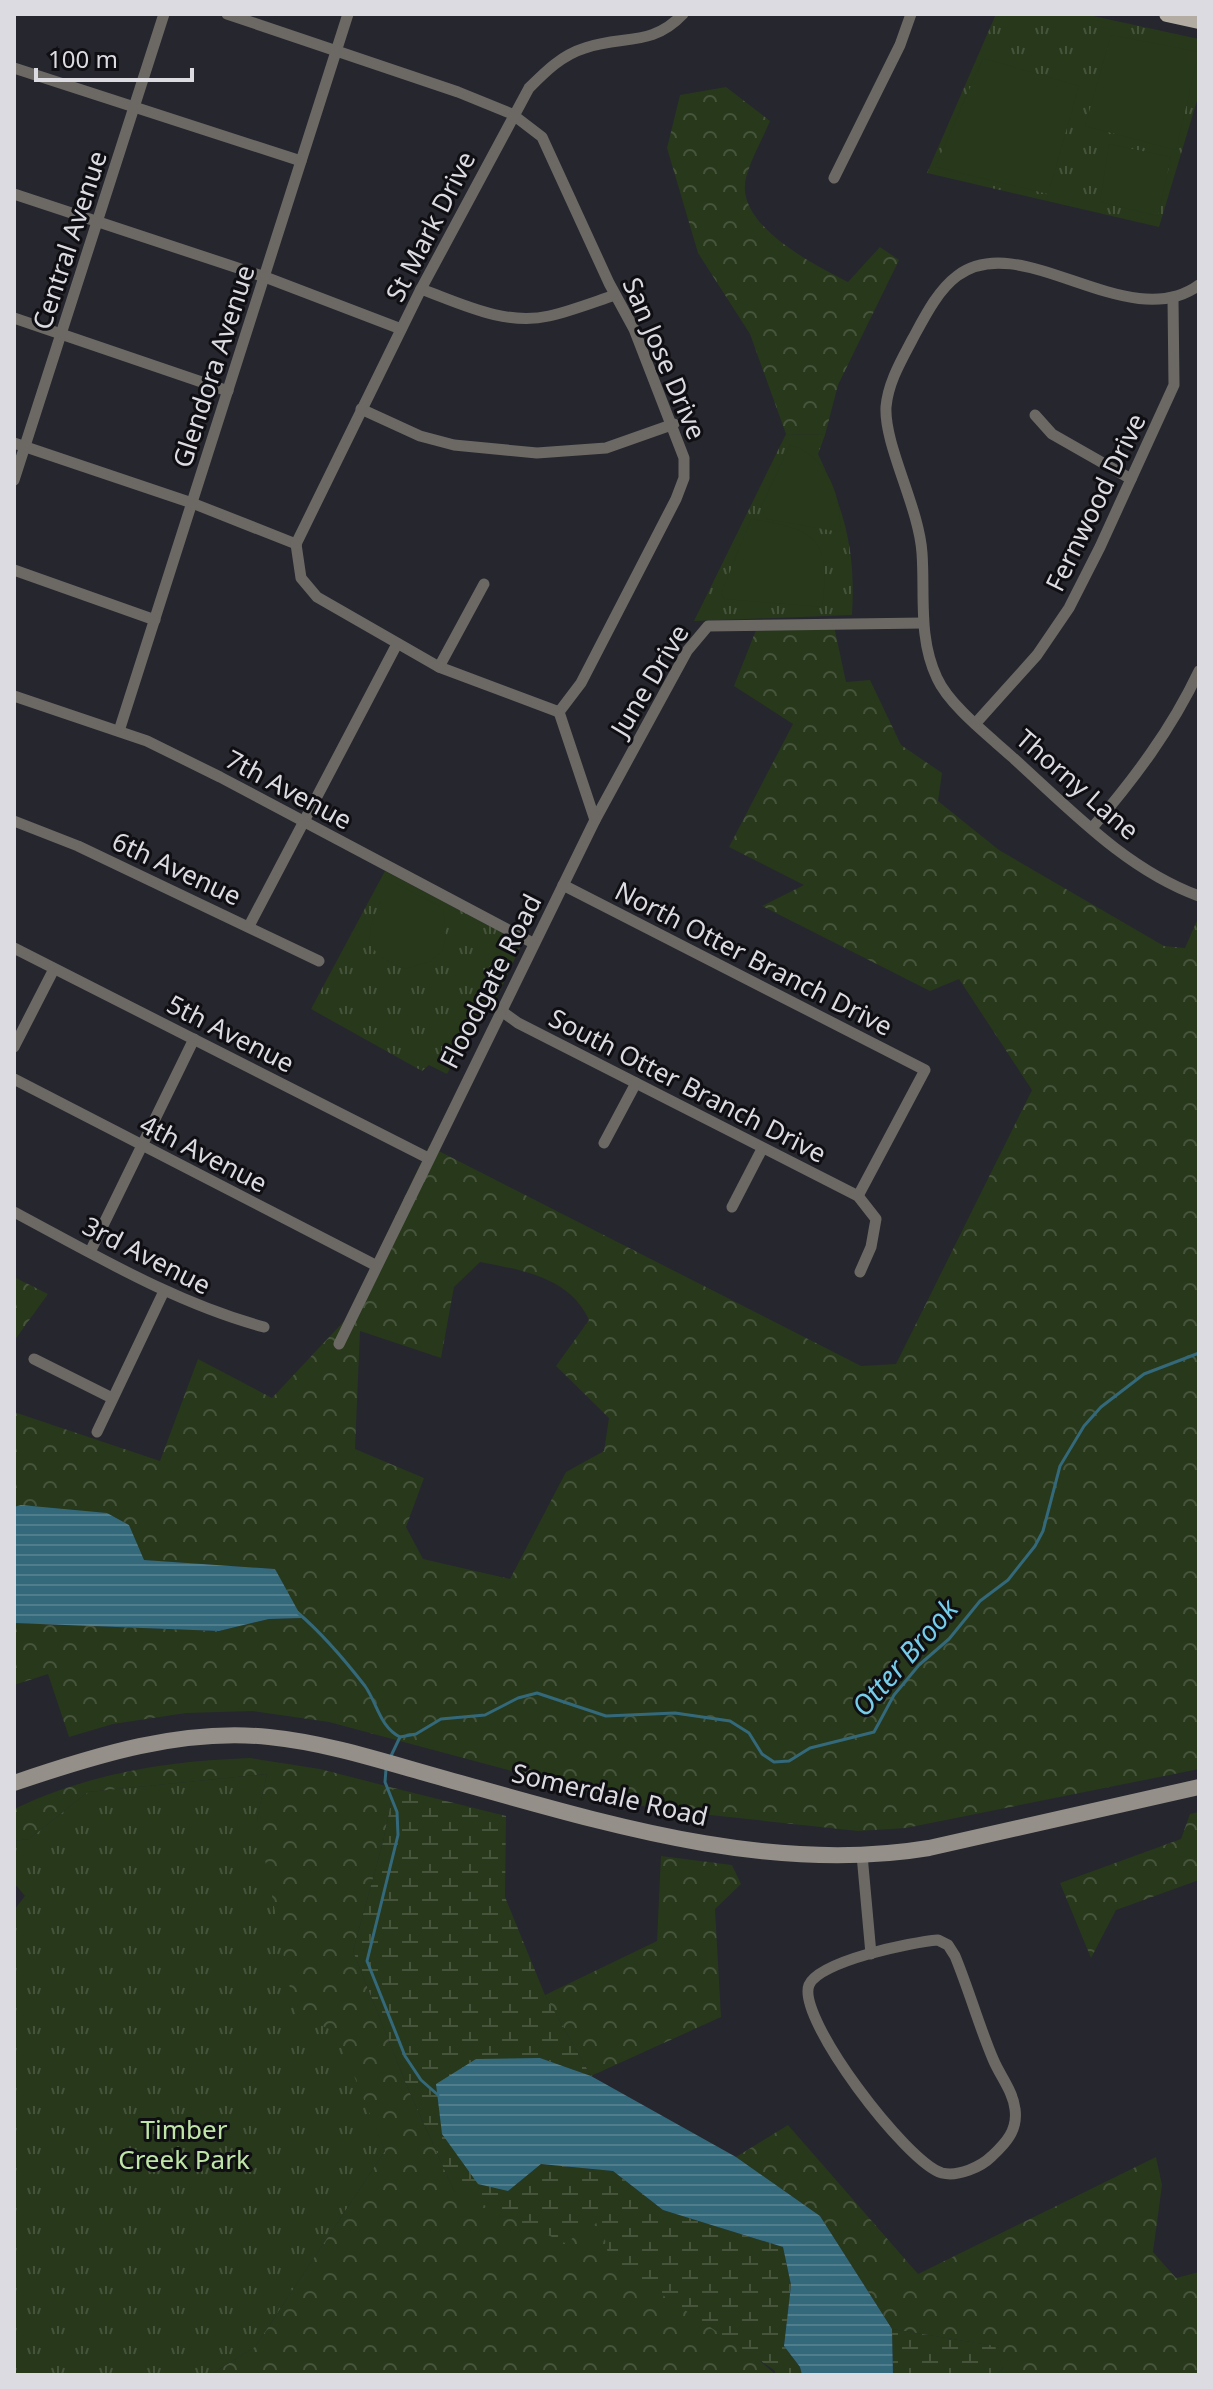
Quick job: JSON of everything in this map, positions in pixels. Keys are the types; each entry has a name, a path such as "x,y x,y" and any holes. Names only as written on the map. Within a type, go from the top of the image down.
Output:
{"main road":[{"path":"1167,14 1199,21"},
{"name":"Somerdale Road","path":"14,1783 126,1747 221,1736 269,1737 342,1750 537,1804 690,1841 824,1855 862,1855 929,1848 1199,1787"}],"street":[{"name":"Central Avenue","path":"14,480 20,444 61,334 164,14"},
{"name":"San Jose Drive","path":"227,14 458,92 512,114 542,137 615,295 634,329 674,424 684,458 684,478 581,683 559,712"},
{"name":"Glendora Avenue","path":"119,731 348,14"},
{"name":"St Mark Drive","path":"296,544 421,289 512,114 529,88 553,64 574,52 658,34 683,14"},
{"path":"834,178 900,45 911,14"},
{"path":"14,68 301,161"},
{"path":"14,194 265,277 401,329"},
{"name":"Thorny Lane","path":"1173,299 1103,292 1027,268 993,262 959,274 945,286 923,320 893,378 886,407 888,426 916,511 922,553 923,623 932,665 943,687 975,724 1092,828 1141,866 1199,896"},
{"path":"1173,299 1199,285"},
{"path":"421,289 495,315 521,319 548,316 615,295"},
{"name":"Fernwood Drive","path":"975,724 1037,655 1069,608 1131,479 1174,385 1173,299"},
{"path":"14,318 228,391"},
{"path":"361,409 420,436 454,445 537,453 606,448 674,424"},
{"path":"1035,415 1052,434 1131,479"},
{"path":"20,444 192,503 296,544 301,578 307,589 439,667 559,712 595,820"},
{"path":"14,570 155,620"},
{"path":"439,667 484,584"},
{"name":"June Drive","path":"595,820 687,651 708,626 923,623"},
{"path":"249,926 397,644"},
{"path":"1092,828 1155,750 1176,719 1199,671"},
{"name":"7th Avenue","path":"14,696 119,731 220,777 533,943"},
{"name":"Floodgate Road","path":"339,1344 595,820"},
{"name":"6th Avenue","path":"14,821 78,846 319,961"},
{"name":"North Otter Branch Drive","path":"563,885 925,1070 858,1196"},
{"name":"5th Avenue","path":"14,948 428,1158"},
{"path":"14,1047 54,969"},
{"name":"South Otter Branch Drive","path":"500,1010 518,1023 858,1196"},
{"path":"90,1252 194,1039"},
{"name":"4th Avenue","path":"14,1079 375,1265"},
{"path":"604,1143 636,1083"},
{"path":"732,1207 762,1149"},
{"path":"858,1196 876,1219 871,1247 860,1272"},
{"name":"3rd Avenue","path":"14,1212 164,1291 215,1313 264,1327"},
{"path":"97,1432 164,1291"},
{"path":"34,1359 112,1398"},
{"path":"862,1855 871,1954"},
{"path":"938,1940 948,1945 955,1956 989,2050 1015,2109 1015,2126 1007,2141 986,2162 967,2171 945,2174 927,2167 878,2117 832,2050 808,1999 807,1989 817,1974 871,1954 938,1940"}],"green space":[{"path":"996,14 1084,14 1199,39 1199,94 1159,227 927,173"},
{"path":"1111,35 1199,52 1176,150 1085,126"},
{"path":"983,58 1079,86 1048,194 935,167"},
{"path":"726,87 770,121 746,178 746,195 752,212 764,227 798,254 848,282 880,247 899,260 838,385 825,435 786,434 750,334 698,253 667,148 680,95"},
{"path":"1109,144 1171,157 1158,216 1100,202"},
{"path":"786,434 825,435 818,454 847,532 852,571 852,615 694,621"},
{"path":"790,445 814,458 830,479 838,504 840,532 767,519 761,507"},
{"path":"751,519 790,527 814,540 821,551 824,565 822,607 725,599 721,594"},
{"path":"758,625 834,626 846,682 870,680 901,745 942,773 938,801 999,850 1164,946 1185,948 1199,916 1199,1769 906,1828 858,1831 654,1809 329,1722 253,1711 186,1713 113,1724 69,1737 48,1674 14,1685 14,1623 219,1631 269,1619 301,1618 275,1569 143,1560 129,1525 107,1513 14,1507 14,1412 160,1461 198,1359 272,1398 346,1319 429,1146 861,1366 896,1364 1032,1090 959,979 930,991 762,906 804,885 729,847 793,724 734,686","holes":["480,1262 543,1278 570,1294 581,1305 589,1320 556,1366 609,1418 604,1451 566,1472 510,1579 423,1559 406,1527 424,1478 355,1449 360,1331 441,1358 454,1287"]},
{"path":"385,871 522,943 493,1006 480,1008 447,1074 429,1065 422,1071 311,1009"},
{"path":"393,882 443,908 446,937 442,952 428,962 405,969 385,959 370,940 372,922"},
{"path":"14,1277 48,1294 14,1341"},
{"path":"250,1758 320,1769 394,1788 383,1842 353,1951 406,2084 454,2191 601,2220 776,2375 210,2375 255,2347 385,2151 336,2032 295,2014 257,1819 267,1774 88,1792 29,1839 14,1841 14,1809 71,1786 129,1771 189,1762"},
{"name":"Timber Creek Park","path":"267,1774 257,1819 385,2151 255,2347 210,2375 14,2375 14,1910 25,1896 14,1883 14,1841 29,1839 88,1792"},
{"path":"394,1788 506,1816 505,1897 545,1995 591,2076 540,2058 508,2191 541,2164 613,2171 663,2210 783,2247 791,2285 784,2346 800,2367 802,2375 776,2375 774,2370 609,2259 601,2220 565,2243 454,2191 406,2084 353,1951 383,1842"},
{"path":"1199,1812 1199,1880 1116,1910 1091,1958 1060,1883 1181,1839 1190,1814"},
{"path":"661,1856 732,1865 741,1884 715,1909 721,2017 591,2076 545,1995 657,1941"},
{"path":"788,2125 918,2274 1156,2157 1162,2185 1153,2252 1176,2278 1199,2272 1199,2375 994,2375 1003,2369 994,2346 892,2329 820,2216 736,2157"},
{"path":"892,2329 995,2346 1003,2369 994,2375 893,2375"}],"water":[{"path":"21,1505 107,1513 129,1525 144,1560 275,1569 302,1618 269,1619 219,1631 14,1623 14,1507"},
{"path":"540,2058 591,2076 736,2157 820,2216 892,2329 893,2375 802,2375 800,2367 784,2346 791,2285 783,2247 663,2210 613,2171 541,2164 508,2191 478,2184 442,2134 436,2084 476,2059"}],"waterway":[{"name":"Otter Brook","path":"400,1737 416,1734 441,1719 485,1715 518,1698 537,1693 606,1716 675,1713 730,1721 749,1733 762,1754 774,1762 789,1761 810,1748 874,1732 894,1695 919,1665 949,1639 980,1601 1008,1580 1035,1546 1043,1531 1060,1466 1084,1426 1101,1407 1144,1374 1199,1353"},
{"path":"297,1612 349,1666 365,1686 388,1727 400,1737"},
{"path":"390,1758 400,1737"},
{"path":"386,1769 385,1782 397,1812 398,1835 367,1961 405,2056 421,2080 438,2095"}]}
